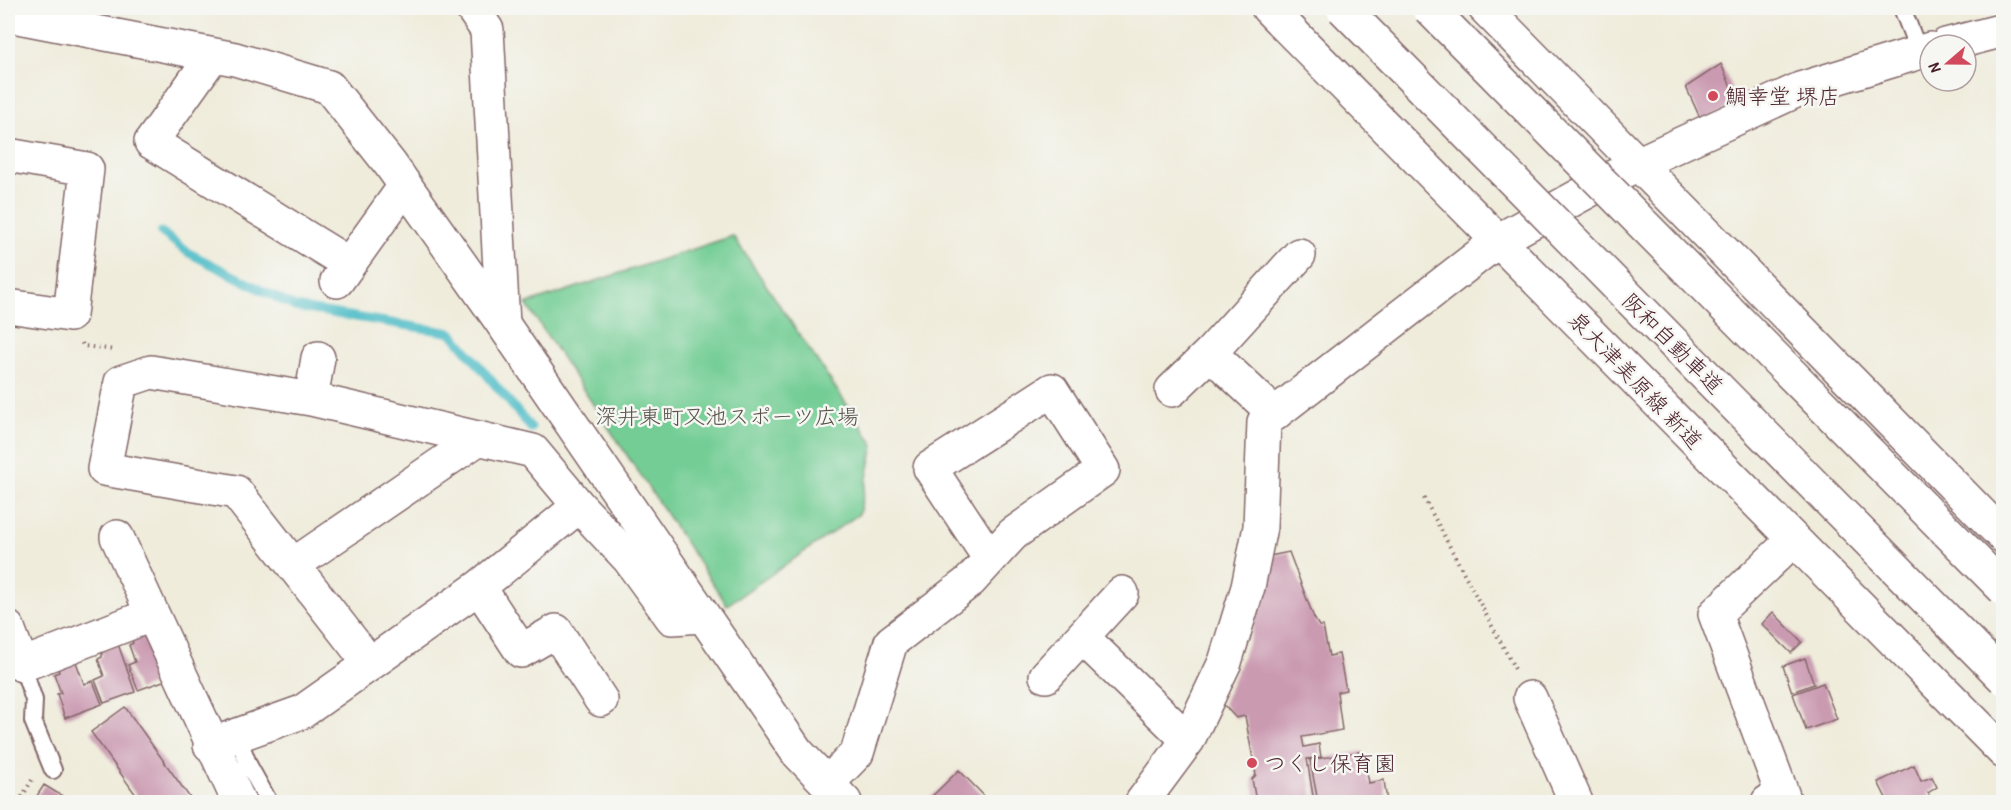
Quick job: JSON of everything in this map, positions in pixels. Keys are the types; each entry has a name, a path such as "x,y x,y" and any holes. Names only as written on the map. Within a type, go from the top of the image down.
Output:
{"main road":[{"path":"472,8 487,30 503,324"},
{"name":"泉大津美原線 新道","path":"1269,8 1792,540 2004,752"},
{"name":"阪和自動車道","path":"1343,8 2004,678"},
{"path":"1429,8 2004,589"},
{"path":"1485,8 2004,537"},
{"path":"8,15 235,59 329,87 405,186 503,324 797,752 836,793 857,753 891,642 970,580 990,559 1013,534 1103,470 1052,390 930,468 990,559"},
{"path":"1978,37 2004,30"},
{"path":"1142,802 1188,740 1225,662 1248,587 1260,527 1264,422 1499,240 1637,164 1800,89 1918,53"},
{"path":"213,55 150,142 344,272 405,186"},
{"path":"8,155 87,169 70,315 8,306"},
{"path":"1172,390 1210,353 1299,255"},
{"path":"1210,353 1275,414"},
{"path":"311,399 318,358"},
{"path":"370,664 236,492 104,469 122,382 151,372 311,399 533,451 579,506 629,559 672,618 702,616"},
{"path":"293,565 479,438"},
{"path":"224,740 302,712 479,587 579,506"},
{"path":"117,537 151,615 224,740 238,782"},
{"path":"1768,802 1783,796 1715,614 1792,540"},
{"path":"479,587 521,651 556,631 601,700"},
{"path":"1046,676 1122,593"},
{"path":"8,628 22,665 151,615"},
{"path":"1082,637 1188,740"},
{"path":"1530,698 1576,802"}],"lane":[{"path":"1902,8 1920,33"},
{"path":"22,665 34,700 33,721 52,770"},
{"path":"238,782 269,802"}],"path":[{"path":"70,315 83,346 121,351 134,378"},
{"path":"1424,498 1530,698"},
{"path":"19,802 33,778"}],"green space":[{"name":"深井東町又池スポーツ広場","path":"733,236 874,445 859,514 727,605 526,304"}],"building":[{"name":"鯛幸堂 堺店","path":"1721,64 1739,105 1701,120 1686,87"},
{"path":"1289,552 1314,618 1319,626 1323,626 1329,656 1339,654 1346,690 1337,692 1342,730 1302,737 1304,747 1319,744 1321,757 1307,759 1314,802 1256,802 1252,779 1256,775 1245,716 1236,718 1223,704 1250,639 1270,556"},
{"path":"1773,612 1802,642 1791,653 1762,624"},
{"path":"148,633 166,680 138,690 128,665 135,662 129,645 133,643 132,639"},
{"path":"118,644 135,692 104,703 95,680 104,676 98,659 102,657 102,649"},
{"path":"1805,658 1814,684 1792,692 1783,666"},
{"path":"76,662 84,684 93,681 102,704 65,718 57,694 61,693 54,674 59,672 58,668"},
{"path":"1823,683 1837,719 1806,730 1793,694"},
{"path":"125,707 193,802 141,802 91,732"},
{"path":"1363,751 1369,783 1384,780 1387,802 1318,802 1310,760"},
{"path":"1914,765 1921,781 1932,777 1937,787 1928,793 1933,802 1888,802 1878,782"},
{"path":"959,770 990,802 926,802"},
{"path":"44,785 72,802 33,802"}],"waterway":[{"path":"161,232 189,253 295,307 452,333 531,428"}],"place":[{"name":"鯛幸堂 堺店","path":"1713,96"},
{"name":"つくし保育園","path":"1252,763"}]}
